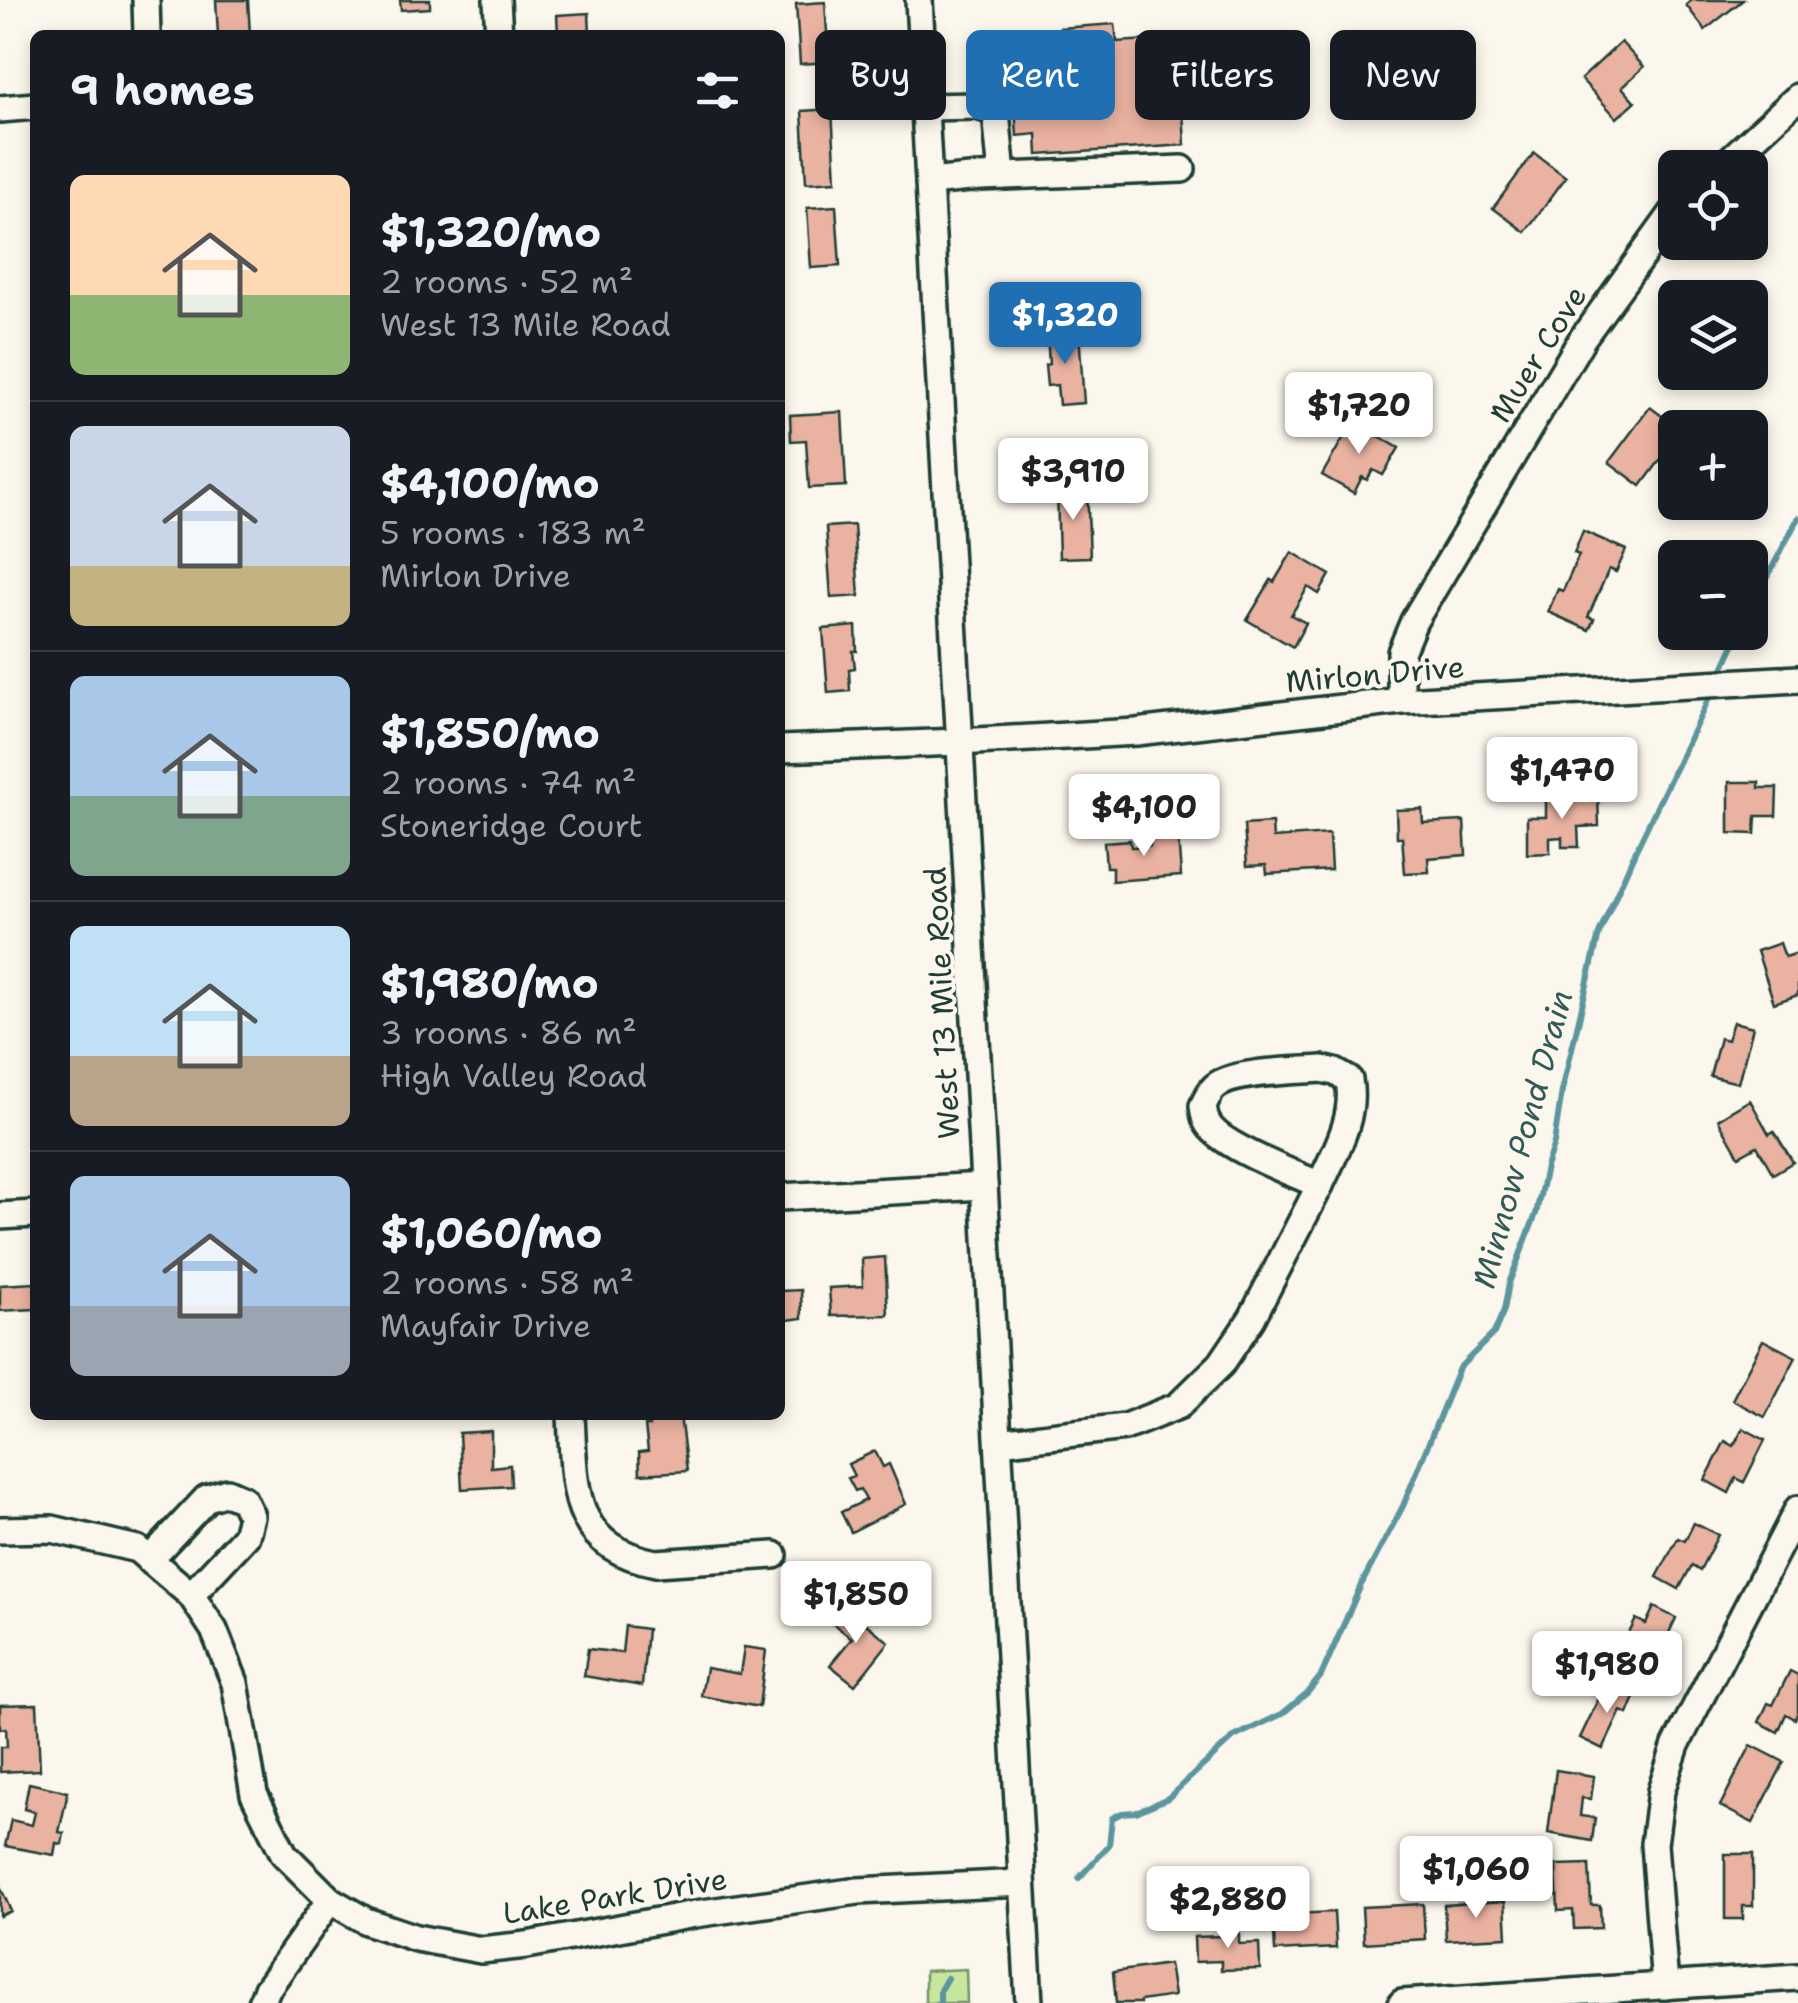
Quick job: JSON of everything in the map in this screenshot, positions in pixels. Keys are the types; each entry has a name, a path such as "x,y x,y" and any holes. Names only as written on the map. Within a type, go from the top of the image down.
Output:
{"street":[{"path":"146,0 148,30"},
{"path":"497,0 499,30"},
{"name":"West 13 Mile Road","path":"919,0 921,30"},
{"path":"1740,150 1798,96"},
{"path":"0,108 30,106"},
{"path":"946,107 977,106 996,112 1002,176"},
{"name":"West 13 Mile Road","path":"926,120 1029,2003"},
{"path":"929,182 1182,169"},
{"name":"Muer Cove","path":"1401,701 1400,652 1414,621 1582,339 1658,234"},
{"name":"Mirlon Drive","path":"785,749 1136,732 1401,701 1798,678"},
{"path":"998,1442 1125,1428 1178,1406 1220,1364 1252,1318 1320,1185 1346,1128 1352,1096 1349,1080 1322,1069 1268,1073 1227,1080 1214,1087 1203,1106 1207,1124 1220,1138 1320,1185"},
{"path":"785,1197 984,1186"},
{"path":"0,1216 30,1214"},
{"path":"571,1420 579,1505 596,1534 612,1548 637,1560 656,1563 774,1555"},
{"path":"149,1560 206,1498 227,1492 242,1499 251,1516 246,1536 191,1596"},
{"path":"1665,1986 1654,1844 1661,1791 1676,1744 1798,1509"},
{"name":"Lake Park Drive","path":"0,1530 52,1528 136,1549 191,1596 214,1630 234,1682 254,1794 284,1854 330,1900 366,1921 416,1938 481,1950 858,1891 1022,1882"},
{"path":"261,2003 330,1900"},
{"path":"1402,2003 1798,1977"}],"green space":[{"path":"966,1969 967,2003 925,2003 925,1971"}],"building":[{"path":"216,0 248,0 250,30 218,30"},
{"path":"400,0 430,0 430,8 401,10"},
{"path":"1692,0 1743,0 1705,30 1686,5"},
{"path":"825,2 827,30 815,30 815,63 800,64 796,4"},
{"path":"589,13 590,30 558,30 557,15"},
{"path":"1115,24 1117,42 1135,41 1135,120 1184,120 1185,145 1038,155 1037,134 1017,136 1016,120 1115,120 1115,30 1060,28"},
{"path":"1621,42 1644,67 1622,87 1635,102 1617,118 1581,79"},
{"path":"815,110 815,120 833,120 836,181 806,183 802,111"},
{"path":"1534,153 1566,177 1525,232 1493,208"},
{"path":"836,206 840,266 811,268 807,208"},
{"path":"1079,332 1084,403 1059,405 1057,385 1047,386 1047,334"},
{"path":"1650,407 1658,413 1658,463 1641,486 1609,462"},
{"path":"842,412 846,486 809,488 806,440 791,441 790,415"},
{"path":"1353,421 1399,448 1383,475 1373,470 1367,480 1362,477 1354,493 1322,475"},
{"path":"1087,488 1090,557 1059,558 1057,490"},
{"path":"854,525 859,596 831,598 826,527"},
{"path":"1583,531 1626,550 1616,572 1609,569 1588,617 1594,619 1589,630 1548,612 1558,589 1563,591 1579,555 1574,553"},
{"path":"1292,552 1330,575 1319,594 1308,587 1291,615 1306,623 1293,647 1247,620"},
{"path":"856,626 857,651 853,651 855,668 849,669 850,691 828,693 823,629"},
{"path":"1729,782 1759,782 1759,788 1777,788 1776,816 1756,816 1755,834 1729,833"},
{"path":"1598,795 1599,826 1578,827 1579,847 1562,847 1562,837 1550,838 1550,853 1527,854 1527,817 1546,817 1546,796"},
{"path":"1422,809 1423,823 1464,821 1466,855 1428,858 1429,872 1405,873 1396,810"},
{"path":"1272,823 1273,838 1329,834 1331,870 1267,874 1266,865 1247,866 1244,825"},
{"path":"1178,835 1181,876 1112,881 1112,867 1106,867 1104,842 1130,840 1131,847 1150,846 1150,837"},
{"path":"1780,943 1785,957 1798,953 1798,995 1774,1003 1757,951"},
{"path":"1733,1022 1753,1027 1738,1083 1710,1076 1720,1038 1727,1040"},
{"path":"1750,1100 1769,1134 1774,1131 1793,1162 1773,1174 1757,1146 1739,1156 1718,1119"},
{"path":"885,1257 888,1315 831,1316 829,1288 863,1286 862,1259"},
{"path":"30,1283 30,1309 0,1311 0,1285"},
{"path":"801,1290 802,1318 785,1320 785,1291"},
{"path":"1763,1340 1796,1357 1765,1417 1732,1400"},
{"path":"649,1420 681,1420 687,1471 640,1474 639,1452 648,1451 645,1426 649,1426"},
{"path":"1743,1428 1765,1440 1744,1482 1736,1478 1729,1493 1705,1480 1725,1441 1734,1446"},
{"path":"491,1431 491,1467 510,1465 511,1486 462,1489 459,1433"},
{"path":"875,1451 883,1467 889,1464 906,1504 851,1532 841,1512 866,1500 848,1478 854,1476 848,1464"},
{"path":"1694,1523 1718,1535 1700,1570 1692,1565 1679,1589 1657,1577 1678,1538 1685,1541"},
{"path":"842,1605 889,1642 855,1685 830,1665 852,1638 829,1621"},
{"path":"1654,1607 1676,1618 1647,1665 1620,1652 1636,1619 1646,1624"},
{"path":"625,1626 647,1629 642,1686 584,1676 588,1649 622,1653"},
{"path":"744,1647 766,1650 759,1707 701,1696 706,1668 740,1674"},
{"path":"1790,1671 1798,1675 1798,1712 1795,1719 1786,1714 1778,1732 1759,1722 1768,1703 1773,1705"},
{"path":"1617,1685 1636,1695 1628,1714 1621,1711 1603,1749 1580,1738 1602,1692 1612,1697"},
{"path":"37,1704 40,1770 0,1772 0,1747 7,1747 6,1728 0,1729 0,1705"},
{"path":"1751,1745 1784,1762 1753,1823 1720,1806"},
{"path":"1556,1770 1594,1776 1591,1799 1582,1798 1580,1816 1595,1818 1592,1841 1548,1833"},
{"path":"29,1783 68,1792 59,1832 64,1833 62,1844 56,1843 54,1855 5,1846 11,1820 32,1825 35,1812 24,1809"},
{"path":"1725,1854 1753,1854 1753,1906 1743,1906 1743,1919 1725,1919"},
{"path":"1589,1864 1591,1905 1600,1905 1601,1928 1574,1929 1573,1910 1558,1911 1556,1865"},
{"path":"0,1886 11,1911 0,1916"},
{"path":"1505,1901 1507,1937 1446,1940 1444,1905"},
{"path":"1423,1904 1425,1939 1364,1943 1362,1907"},
{"path":"1334,1912 1336,1948 1275,1951 1273,1915"},
{"path":"1221,1928 1239,1928 1239,1944 1259,1943 1260,1969 1221,1970 1221,1961 1195,1962 1194,1937 1221,1936"},
{"path":"1169,1964 1174,1996 1116,2003 1113,1972"}],"waterway":[{"name":"Minnow Pond Drain","path":"1768,576 1798,518"},
{"name":"Minnow Pond Drain","path":"1719,677 1732,650"},
{"name":"Minnow Pond Drain","path":"1079,1878 1109,1845 1112,1818 1168,1798 1234,1737 1282,1714 1321,1676 1361,1585 1403,1506 1459,1368 1494,1333 1504,1310 1509,1283 1536,1214 1554,1143 1562,1091 1599,934 1712,692"},
{"name":"Minnow Pond Drain","path":"940,2003 940,1990 947,1978"}]}
